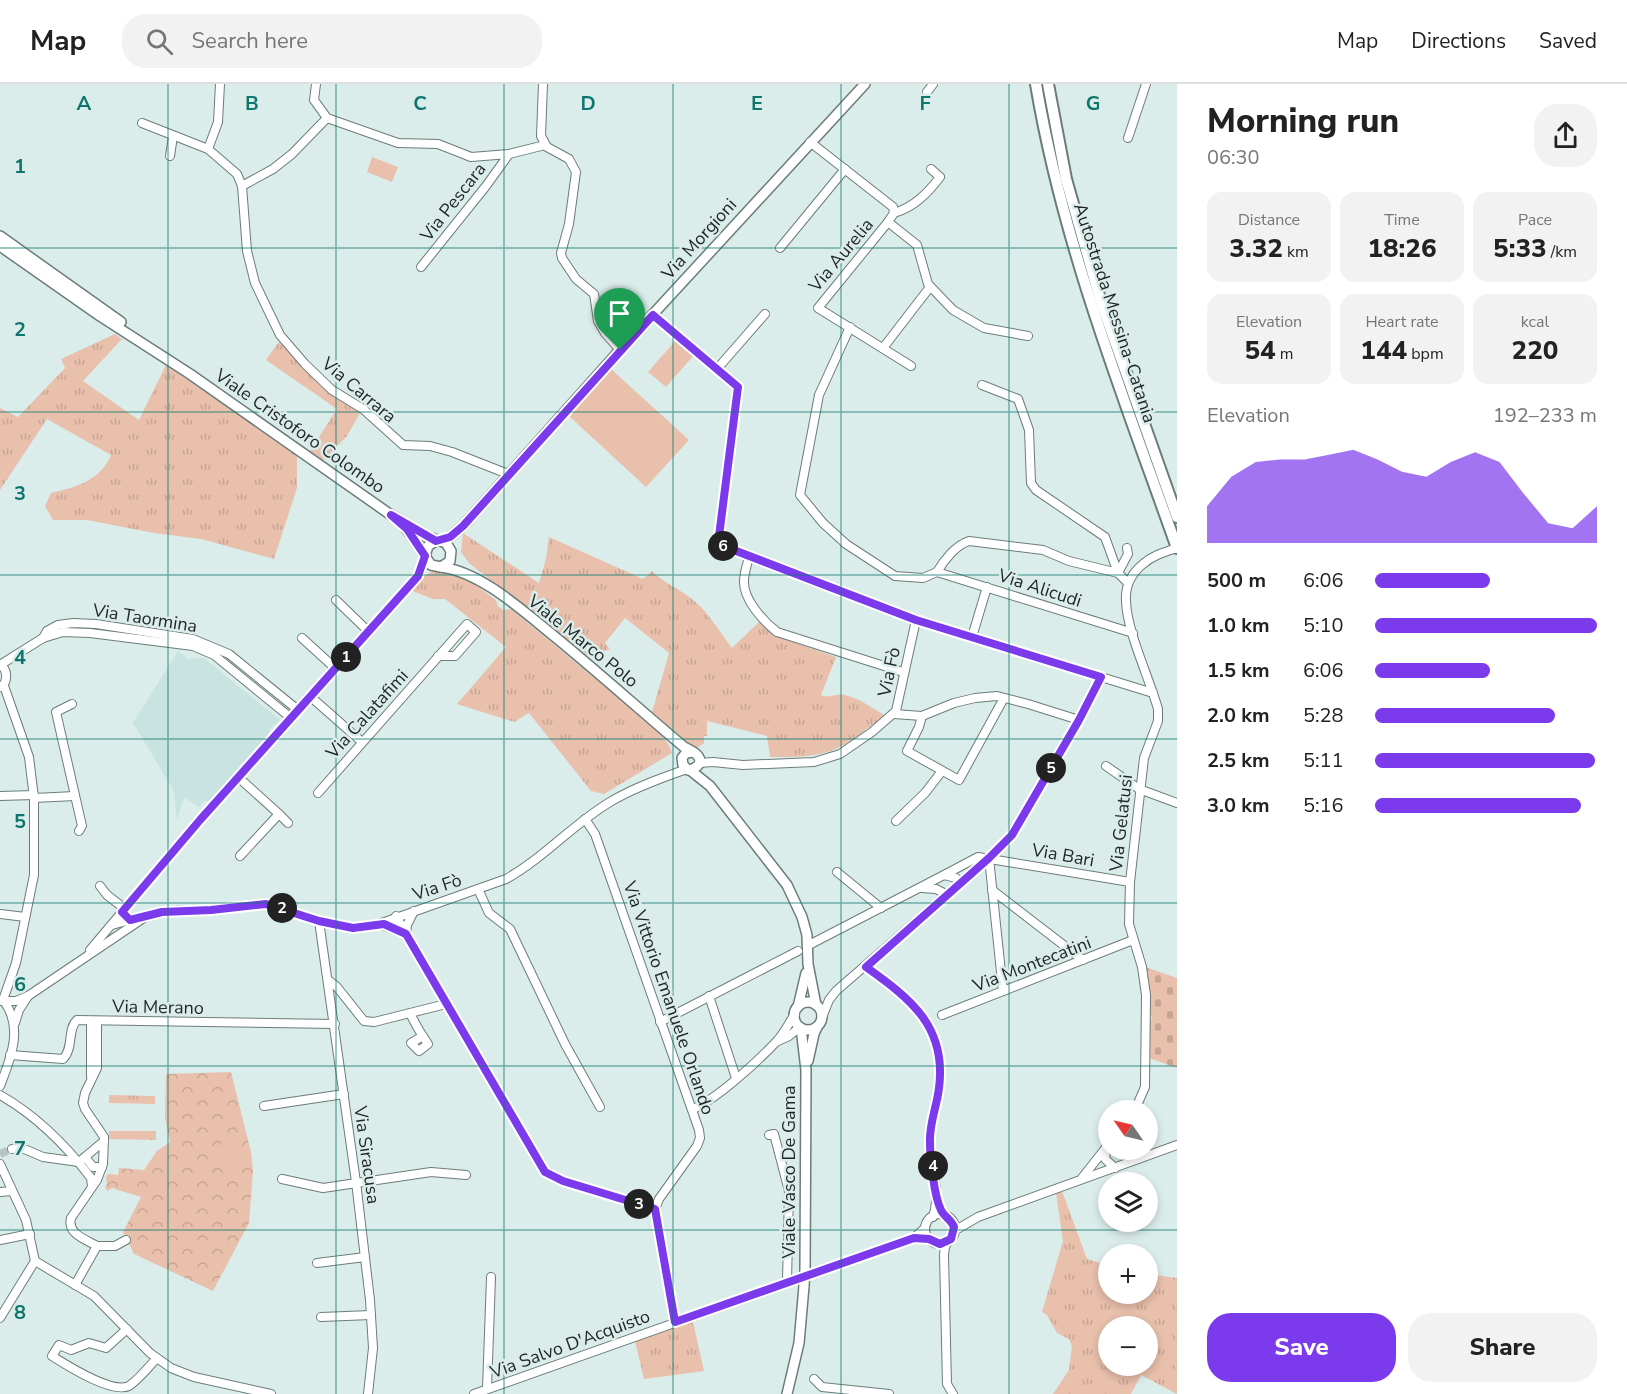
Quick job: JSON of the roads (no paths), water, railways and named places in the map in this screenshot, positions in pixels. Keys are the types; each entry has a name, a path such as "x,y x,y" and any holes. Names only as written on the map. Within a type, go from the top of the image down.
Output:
{"highway":[{"name":"Autostrada Messina-Catania","path":"1036,84 1056,182 1090,304 1177,548"},
{"name":"Autostrada Messina-Catania","path":"1048,84 1066,179 1100,299 1177,517"},
{"path":"1077,258 1177,532"}],"main road":[{"name":"Via Morgioni","path":"463,526 620,350 865,84"},
{"name":"Viale Cristoforo Colombo","path":"0,236 190,374"},
{"name":"Viale Cristoforo Colombo","path":"0,246 100,316 190,374 391,515"},
{"path":"391,515 448,544 452,552 478,580"},
{"path":"391,515 407,529 429,563 438,567 453,568 478,580"},
{"path":"426,557 428,546 450,537 463,526"},
{"path":"438,567 448,562 463,526"},
{"name":"Viale Marco Polo","path":"478,580 529,616 697,757"},
{"path":"664,730 685,765 710,786 787,885 802,916 808,964 817,1005 821,1012 806,1070"},
{"path":"685,765 685,754 697,757"},
{"path":"685,765 695,769 697,757"},
{"path":"697,757 710,786"},
{"path":"806,1070 800,1028 795,1022 808,964"},
{"path":"796,1010 807,1002 817,1005"},
{"path":"800,1028 810,1030 819,1023"},
{"name":"Viale Vasco De Gama","path":"789,1394 799,1343 805,1271 806,1070"}],"street":[{"path":"208,149 218,122 220,84"},
{"path":"316,84 314,100 327,118 398,142 438,144 471,157 509,154 545,145"},
{"path":"543,84 541,136 545,145 554,153 569,159 576,172 562,258 576,279 594,294 598,321 620,350"},
{"path":"927,92 933,84"},
{"path":"1128,138 1146,84"},
{"path":"142,123 208,149 237,174 242,186 273,169 292,154 327,118"},
{"path":"170,156 173,136"},
{"path":"810,142 893,207 894,213 928,193 940,177 931,169"},
{"name":"Via Pescara","path":"421,267 509,154"},
{"path":"780,248 845,169"},
{"name":"Via Carrara","path":"242,186 247,251 255,283 280,335 305,364 332,390 363,409 403,445 430,446 452,452 508,474"},
{"name":"Via Aurelia","path":"850,327 818,308 894,213"},
{"path":"888,222 917,245 930,287 953,310 984,328 1028,336"},
{"path":"883,348 930,287"},
{"path":"717,369 765,314"},
{"path":"653,315 738,387 718,544 916,620 1153,693"},
{"path":"911,366 850,327 819,395 800,495 823,523 846,544 895,576 923,578 938,572 944,560 963,542 969,541 1043,549 1069,561 1118,573"},
{"path":"982,385 1018,399 1029,430 1031,483 1036,490 1105,537 1118,573 1128,583 1137,569 1155,556 1177,548"},
{"path":"1118,573 1128,554 1127,548"},
{"path":"83,958 238,777 418,576 426,557"},
{"path":"749,557 744,590 770,627 777,632 903,672"},
{"path":"418,576 438,567"},
{"name":"Via Alicudi","path":"938,572 1133,633"},
{"name":"Via Gelatusi","path":"1128,583 1125,601 1158,709 1158,721 1144,758 1130,882 1129,924 1142,967 1146,995 1144,1087 1139,1100"},
{"path":"972,637 987,587"},
{"path":"336,600 369,632"},
{"name":"Via Fò","path":"697,757 713,762 743,765 814,762 840,754 896,711 916,620"},
{"name":"Via Taormina","path":"43,638 47,631 58,625 73,623 107,625 193,639 229,654 298,710"},
{"name":"Via Calatafimi","path":"318,793 362,742 438,656 467,624 476,632 455,656 438,656"},
{"name":"Via Taormina","path":"0,665 21,654 43,638 63,633 90,633 193,646 214,655 291,718"},
{"path":"302,638 336,669"},
{"name":"Via Taormina","path":"6,672 21,654"},
{"path":"0,665 6,672 1,687 29,757 34,797 34,875 16,963 1,1001"},
{"path":"817,1005 822,998 836,991 866,967 1012,835 1079,720 1101,677"},
{"path":"894,714 922,716 954,703 997,696 1079,720"},
{"path":"311,697 362,742"},
{"path":"922,716 907,751 959,780 1004,698"},
{"path":"282,711 289,703"},
{"path":"72,704 56,712 82,826 79,831"},
{"name":"Via Fò","path":"108,928 148,915 181,910 211,910 266,904 319,921 353,928 379,924 396,916 478,889 519,871 611,801 685,765"},
{"path":"1106,766 1139,789 1177,803"},
{"path":"896,820 926,793 942,771"},
{"path":"238,777 288,823"},
{"path":"0,796 75,796"},
{"path":"240,856 279,814"},
{"name":"Via Vittorio Emanuele Orlando","path":"585,819 595,834 660,1022 693,1109 700,1138 697,1146 659,1199 655,1209"},
{"path":"807,946 978,857 989,858"},
{"path":"989,858 1003,991"},
{"name":"Via Bari","path":"989,858 1130,882"},
{"path":"837,872 881,908"},
{"path":"944,875 956,878 960,883"},
{"path":"100,886 130,920"},
{"path":"920,888 936,889 948,895"},
{"path":"478,889 489,914 510,929 565,1044 600,1107"},
{"path":"992,890 1083,960"},
{"path":"406,934 407,925 414,911"},
{"path":"0,914 25,917"},
{"path":"1,1001 16,1001 28,996 148,915"},
{"path":"396,916 545,1172 563,1181 655,1209 675,1322"},
{"name":"Via Siracusa","path":"319,921 335,1024 365,1257 373,1348 368,1394"},
{"path":"379,924 406,934"},
{"path":"108,928 113,938"},
{"name":"Via Montecatini","path":"942,1015 1133,940"},
{"path":"660,1022 798,951"},
{"path":"866,967 906,997 924,1017 937,1043 940,1078 930,1141 936,1197 933,1216 914,1238"},
{"path":"328,980 337,987 364,1021 374,1022 446,1004"},
{"path":"819,1023 829,1000 836,991"},
{"path":"0,1086 10,1055 19,1010 28,996"},
{"path":"709,996 736,1078"},
{"path":"1,1001 10,1009 15,1023"},
{"path":"693,1109 702,1105 736,1078 776,1042 785,1031 796,1010"},
{"path":"410,1013 423,1036"},
{"path":"94,1021 91,1080 83,1103 103,1133 102,1167 92,1188 71,1218 71,1230 97,1246 115,1246 126,1240"},
{"name":"Via Merano","path":"10,1055 63,1059 68,1052 74,1022 335,1024"},
{"path":"776,1042 800,1028"},
{"path":"789,1036 802,1044"},
{"path":"264,1106 344,1094"},
{"path":"0,1095 26,1110 93,1167 102,1167"},
{"path":"769,1136 774,1134 789,1191 787,1282"},
{"path":"12,1149 22,1148 44,1157 82,1159 104,1141"},
{"path":"952,1394 948,1384 944,1255 945,1246 954,1231 978,1217 1177,1145"},
{"path":"1082,1178 1098,1158"},
{"path":"82,1159 91,1178 92,1188"},
{"path":"1106,1160 1115,1168"},
{"path":"0,1164 26,1221 35,1261 0,1318"},
{"path":"282,1179 323,1188 431,1172 466,1175"},
{"path":"0,1192 12,1191"},
{"path":"936,1197 954,1231"},
{"path":"933,1216 978,1217"},
{"path":"925,1228 931,1240 944,1255"},
{"path":"0,1240 30,1234"},
{"path":"914,1238 931,1240 940,1244 948,1241"},
{"name":"Via Salvo D'Acquisto","path":"474,1394 914,1238"},
{"path":"75,1285 97,1246"},
{"path":"317,1263 365,1257"},
{"path":"35,1261 102,1303 156,1359 182,1374 271,1394"},
{"path":"487,1389 491,1277"},
{"path":"321,1317 371,1315"},
{"path":"127,1329 106,1348 89,1343 71,1350 59,1345 52,1356 81,1375 117,1390 128,1388 156,1359"},
{"path":"814,1379 822,1387 890,1394"}],"tunnel":[{"path":"0,1154 12,1149"}]}
